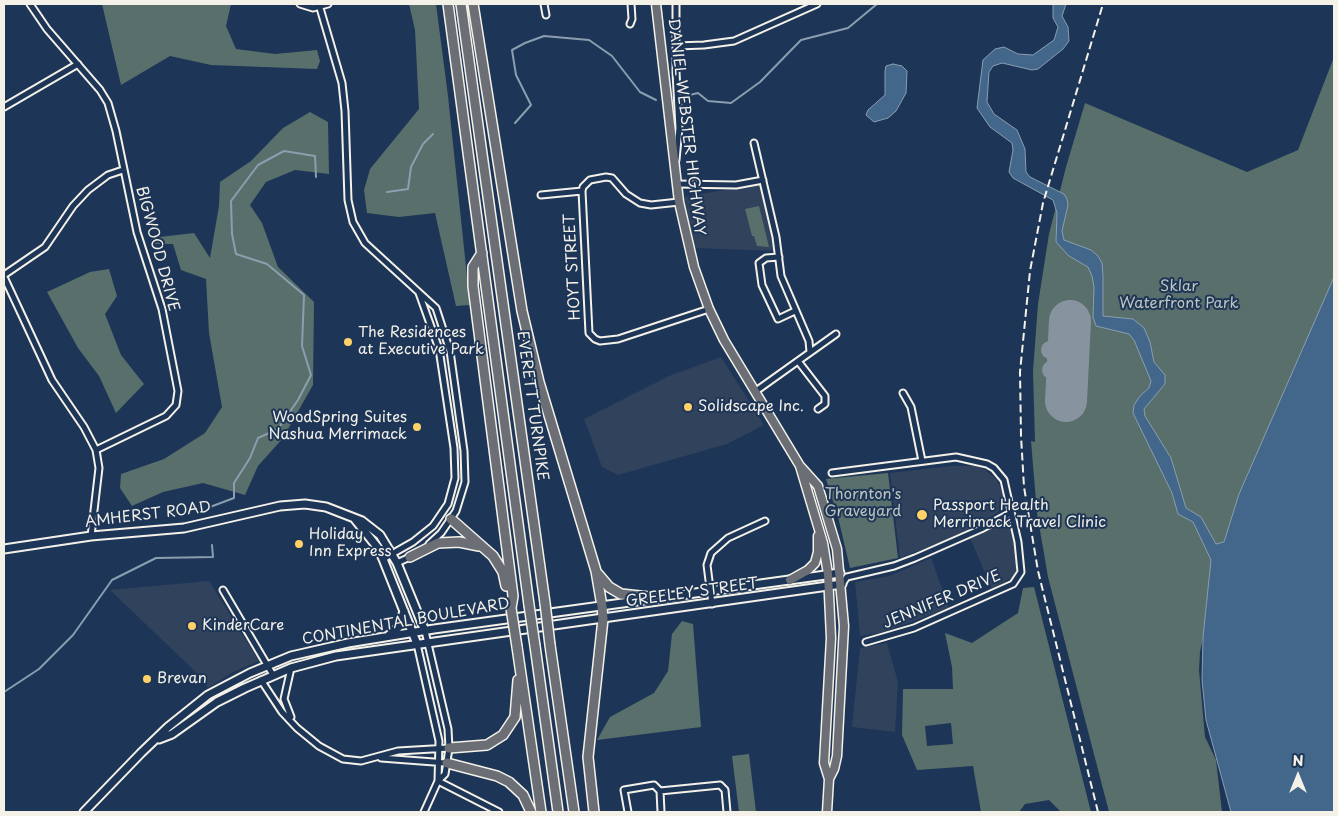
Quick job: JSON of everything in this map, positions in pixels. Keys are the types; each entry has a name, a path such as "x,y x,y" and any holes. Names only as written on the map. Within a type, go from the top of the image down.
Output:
{"highway":[{"name":"EVERETT TURNPIKE","path":"448,4 558,812"},
{"name":"EVERETT TURNPIKE","path":"461,4 574,812"},
{"path":"473,4 522,311 539,382 596,571 602,606 603,619 589,738 588,774 594,812"},
{"path":"482,253 473,267 473,286 513,596 512,608 517,647 541,812"},
{"path":"451,519 493,556 503,572 507,597 512,608"},
{"path":"410,557 438,543 460,542 482,548"},
{"path":"596,571 609,587 622,594 659,598"},
{"path":"449,748 487,745 508,730 515,717 518,702 517,647"},
{"path":"443,762 497,776 509,782 523,795 532,812"}],"main road":[{"name":"DANIEL WEBSTER HIGHWAY","path":"656,4 679,202 690,254 709,309 724,340 800,466 818,529 829,586 831,638 824,763 829,779"},
{"name":"DANIEL WEBSTER HIGHWAY","path":"800,466 812,477 823,501 844,575 842,584 844,626 838,736 836,762 829,779 827,812"},
{"name":"AMHERST ROAD","path":"4,549 91,536 184,528 265,509 294,505 326,507 371,526 393,554 425,631"},
{"name":"AMHERST ROAD","path":"353,518 378,548 417,644"},
{"path":"790,580 816,563 818,529"},
{"name":"GREELEY STREET","path":"537,614 828,574 844,575"},
{"name":"GREELEY STREET","path":"537,628 842,584"},
{"path":"388,637 399,627 404,610"},
{"name":"CONTINENTAL BOULEVARD","path":"84,812 127,766 168,727 208,695 269,664 312,650 537,614"},
{"name":"CONTINENTAL BOULEVARD","path":"156,740 172,734 216,702 273,674 291,668 336,656 537,628"}],"street":[{"path":"30,4 100,90 108,103 116,131 123,170"},
{"path":"300,4 309,8 320,8 328,4"},
{"path":"544,4 546,15"},
{"path":"630,24 632,19 631,4"},
{"path":"675,170 679,139 676,85 676,4"},
{"path":"677,46 719,44 734,40 817,4"},
{"path":"320,8 342,83 345,111 348,200 353,222 365,243 436,308 447,338 464,451 463,489 451,519 436,538 397,564"},
{"path":"4,108 78,64"},
{"path":"754,143 779,257 781,276 809,341 810,352"},
{"name":"BIGWOOD DRIVE","path":"4,276 45,247 73,206 88,190 108,175 123,170 137,232 162,309 178,398 176,405 166,416 96,450"},
{"name":"HOYT STREET","path":"679,202 651,205 640,203 626,194 616,182 606,177 590,180 582,191 588,327 592,337 600,341 618,339 709,309"},
{"path":"677,184 736,185 763,180"},
{"name":"HOYT STREET","path":"541,195 582,191"},
{"path":"779,257 766,258 759,263 762,285 778,319 795,311"},
{"path":"4,276 52,380 84,427 96,450 99,468 91,536"},
{"path":"383,559 424,534 444,512 451,497 455,478 454,448 439,349 419,292"},
{"path":"756,391 836,334"},
{"path":"798,361 825,396 825,404 818,409"},
{"path":"903,393 911,407 922,461"},
{"name":"JENNIFER DRIVE","path":"832,473 956,457 974,460 994,468 1004,480 1011,513 1021,565 1018,579 1013,584 914,628 866,642"},
{"path":"444,512 451,519"},
{"name":"GREELEY STREET","path":"844,575 894,566 981,529 1011,513"},
{"path":"712,604 707,565 715,548 728,538 765,520"},
{"path":"222,590 269,664 273,674"},
{"path":"425,631 448,729 449,748 443,762"},
{"path":"417,644 436,721 439,748 445,774 438,781 424,812"},
{"path":"291,668 284,699 287,711 297,728"},
{"path":"261,680 282,712 297,728 319,746 343,759 355,761 380,758 443,762"},
{"path":"380,758 398,752 449,748"},
{"path":"438,781 499,812"},
{"path":"628,812 624,790 654,785 660,792 661,812"},
{"path":"660,792 720,785 725,790 727,812"}],"shaded area":[{"path":"1053,4 1066,4 1062,16 1068,27 1069,41 1063,49 1038,69 1032,70 1002,63 993,66 989,72 987,102 994,114 1017,130 1025,149 1026,172 1030,177 1064,194 1067,199 1068,205 1062,231 1064,240 1091,250 1102,263 1103,316 1133,319 1144,328 1150,342 1154,362 1165,375 1165,384 1144,409 1145,416 1171,458 1186,508 1201,517 1216,544 1224,542 1239,494 1334,277 1334,812 1231,812 1206,720 1202,680 1203,637 1211,560 1193,522 1178,514 1172,493 1133,413 1134,405 1149,388 1151,381 1134,340 1129,334 1096,326 1093,317 1094,287 1092,276 1088,267 1069,256 1056,242 1057,213 1053,200 1013,178 1009,172 1013,150 1012,143 990,127 977,108 983,60 995,49 1004,47 1018,54 1033,55 1054,40 1058,27 1053,18"},
{"path":"893,64 902,66 907,71 906,93 896,111 888,118 874,122 866,115 868,110 885,95 886,66"},
{"path":"759,184 777,251 695,248 684,197"},
{"path":"721,357 764,425 727,444 618,475 602,467 584,419 669,376"},
{"path":"951,466 974,466 984,469 996,479 1005,497 1004,505 997,513 959,535 900,558 890,473"},
{"path":"1003,523 1013,531 1018,567 1013,577 992,589 970,538"},
{"path":"931,558 949,608 884,632 860,636 855,582 889,576"},
{"name":"KinderCare","path":"209,581 259,661 233,672 208,688 201,677 110,590"},
{"path":"887,643 898,682 895,732 852,727 860,648"}],"green space":[{"path":"102,4 231,4 226,26 236,49 275,54 317,50 320,61 317,69 211,65 170,56 121,85"},
{"path":"409,4 436,4 448,96 470,305 456,306 435,213 399,217 367,213 364,190 370,169 419,109 415,30"},
{"name":"Sklar Waterfront Park","path":"1334,57 1334,287 1224,543 1200,652 1199,670 1205,737 1216,760 1222,812 1109,812 1048,577 1037,513 1031,441 1035,442 1033,371 1038,304 1049,234 1085,103 1247,172 1298,150"},
{"path":"310,112 328,122 329,174 295,170 266,182 250,205 262,223 278,267 314,302 313,385 283,438 258,466 245,495 203,483 163,492 132,506 120,488 121,474 164,459 205,433 222,407 209,333 206,279 181,270 173,244 152,244 151,238 194,233 210,258 219,206 220,182 251,161 283,128"},
{"path":"759,206 769,247 757,246 754,236 752,236 745,209"},
{"path":"109,269 117,296 105,314 121,355 144,384 116,413 99,376 78,348 47,292 90,272"},
{"name":"Thornton's Graveyard","path":"888,473 898,558 850,568 838,517 826,479"},
{"path":"1034,587 1091,812 1061,812 1049,800 1025,804 1019,812 981,812 973,766 917,770 902,735 903,689 953,689 952,667 945,633 972,643 1018,613 1023,588","holes":["951,723 953,744 927,746 925,726"]},
{"path":"682,621 693,624 701,727 597,740 610,717 654,693 668,671 672,634"},
{"path":"749,754 756,812 739,812 732,756"}],"waterway":[{"path":"681,97 698,93 708,101 731,103 760,82 801,40 848,28 877,4"},
{"path":"515,123 531,105 516,75 512,50 544,36 589,40 612,56 640,92 656,100"},
{"path":"387,192 408,189 411,167 423,144 433,134"},
{"path":"210,507 234,498 234,483 250,458 258,438 278,429 298,400 311,375 302,346 304,295 267,264 236,254 232,234 231,201 258,165 284,151 315,156 316,177"},
{"path":"4,692 39,669 73,635 112,580 156,558 213,557 212,545"}],"taxiway":[{"path":"1050,350 1068,351"},
{"path":"1051,370 1067,371"}],"runway":[{"path":"1066,401 1070,321"}],"railway":[{"path":"1098,812 1038,571 1024,487 1020,372 1030,271 1043,203 1103,4"}],"place":[{"name":"The Residences at Executive Park","path":"348,342"},
{"name":"Solidscape Inc.","path":"688,407"},
{"name":"WoodSpring Suites Nashua Merrimack","path":"417,427"},
{"name":"Passport Health Merrimack Travel Clinic","path":"922,515"},
{"name":"Holiday Inn Express","path":"299,544"},
{"name":"KinderCare","path":"192,626"},
{"name":"Brevan","path":"147,679"}]}
